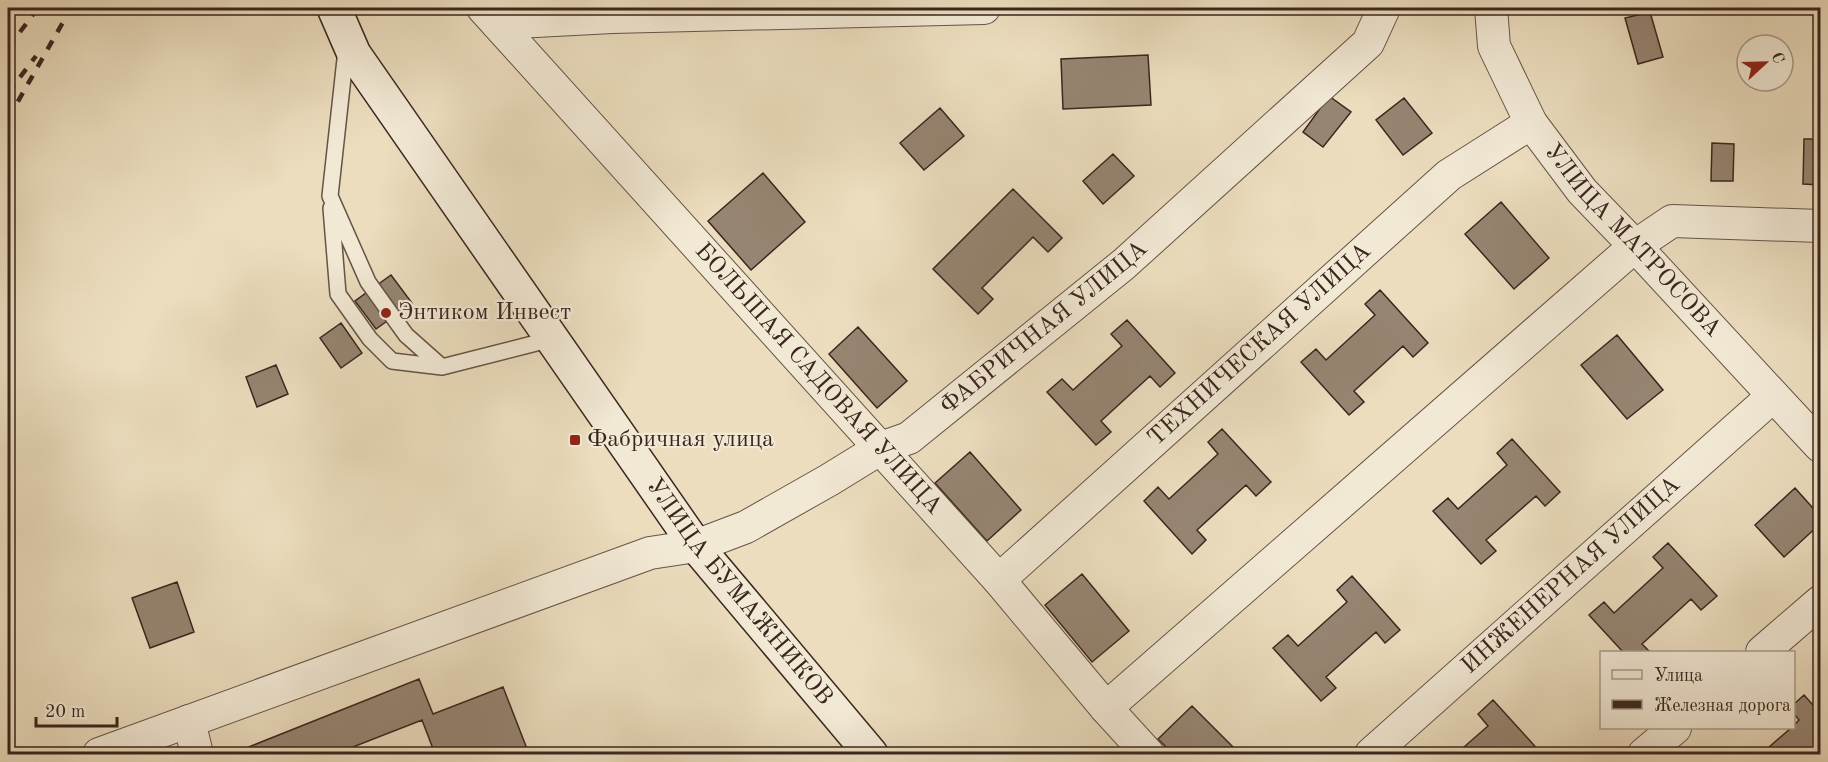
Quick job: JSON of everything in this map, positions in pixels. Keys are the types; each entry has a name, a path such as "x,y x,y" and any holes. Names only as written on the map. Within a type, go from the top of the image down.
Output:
{"main road":[{"name":"УЛИЦА БУМАЖНИКОВ","path":"334,8 354,54 696,546 871,754"}],"street":[{"path":"490,15 984,8"},
{"name":"ФАБРИЧНАЯ УЛИЦА","path":"99,754 650,553 696,546 746,527 881,448 909,438 1124,264 1368,43 1384,8"},
{"name":"УЛИЦА МАТРОСОВА","path":"1491,8 1494,46 1531,123 1582,191 1821,446"},
{"name":"БОЛЬШАЯ САДОВАЯ УЛИЦА","path":"490,15 999,580 1106,708 1148,754"},
{"name":"ТЕХНИЧЕСКАЯ УЛИЦА","path":"999,580 1449,175 1531,123"},
{"path":"1106,708 1635,246 1672,221 1821,226"},
{"name":"ИНЖЕНЕРНАЯ УЛИЦА","path":"1371,754 1773,396"},
{"path":"1763,651 1821,602"},
{"path":"189,722 197,754"},
{"path":"1644,754 1674,729"}],"lane":[{"path":"347,38 330,196 338,294 370,339 392,362 442,367 552,339"},
{"path":"330,196 368,282 406,335 442,367"}],"building":[{"path":"1650,12 1663,57 1638,64 1625,18"},
{"path":"1148,55 1151,105 1063,109 1061,59"},
{"path":"1329,96 1351,112 1323,147 1303,132"},
{"path":"1404,98 1432,133 1403,155 1376,120"},
{"path":"940,108 964,136 924,170 900,143"},
{"path":"1804,139 1820,139 1820,185 1803,184"},
{"path":"1712,143 1734,144 1733,181 1711,181"},
{"path":"1113,154 1134,176 1103,204 1083,181"},
{"path":"763,173 805,222 751,270 708,221"},
{"path":"1013,189 1062,238 1048,252 1033,237 982,288 993,299 978,314 933,269"},
{"path":"1501,202 1549,258 1514,289 1465,234"},
{"path":"391,275 412,303 376,329 355,301"},
{"path":"1380,290 1428,343 1413,357 1403,346 1354,391 1364,402 1349,415 1301,362 1316,349 1326,360 1375,315 1365,304"},
{"path":"1127,320 1175,373 1160,387 1150,376 1101,421 1111,432 1096,445 1047,392 1062,379 1073,390 1122,346 1111,334"},
{"path":"341,323 362,353 341,368 320,338"},
{"path":"858,327 907,381 877,408 829,354"},
{"path":"1617,335 1663,390 1627,419 1581,365"},
{"path":"276,365 288,394 257,407 246,377"},
{"path":"1222,429 1271,482 1256,496 1246,485 1197,530 1206,540 1192,554 1144,501 1158,487 1169,499 1218,454 1208,442"},
{"path":"1512,439 1560,492 1545,506 1536,496 1486,540 1496,551 1481,564 1433,511 1448,498 1458,509 1507,465 1497,453"},
{"path":"970,452 1021,510 987,541 935,483"},
{"path":"1795,488 1820,516 1820,524 1784,557 1755,525"},
{"path":"1668,543 1717,596 1701,610 1691,599 1642,644 1649,651 1622,651 1589,615 1604,602 1614,613 1663,568 1653,557"},
{"path":"1082,574 1129,631 1092,662 1045,605"},
{"path":"1352,576 1400,630 1385,643 1376,632 1326,677 1336,688 1321,701 1273,648 1288,635 1298,646 1347,602 1337,590"},
{"path":"177,582 194,632 150,648 132,598"},
{"path":"419,679 433,714 503,687 529,754 435,754 422,720 335,754 231,754"},
{"path":"1804,695 1820,713 1820,754 1761,754 1790,729 1795,729 1795,724 1799,720 1795,715 1795,703"},
{"path":"1493,700 1540,754 1456,754 1488,726 1478,714"},
{"path":"1192,706 1240,754 1173,754 1158,739"}],"railway":[{"path":"8,48 38,8"},
{"path":"8,119 71,8"},
{"path":"8,93 36,56"}],"place":[{"name":"Энтиком Инвест","path":"386,313"},
{"name":"Фабричная улица","path":"575,440"}]}
